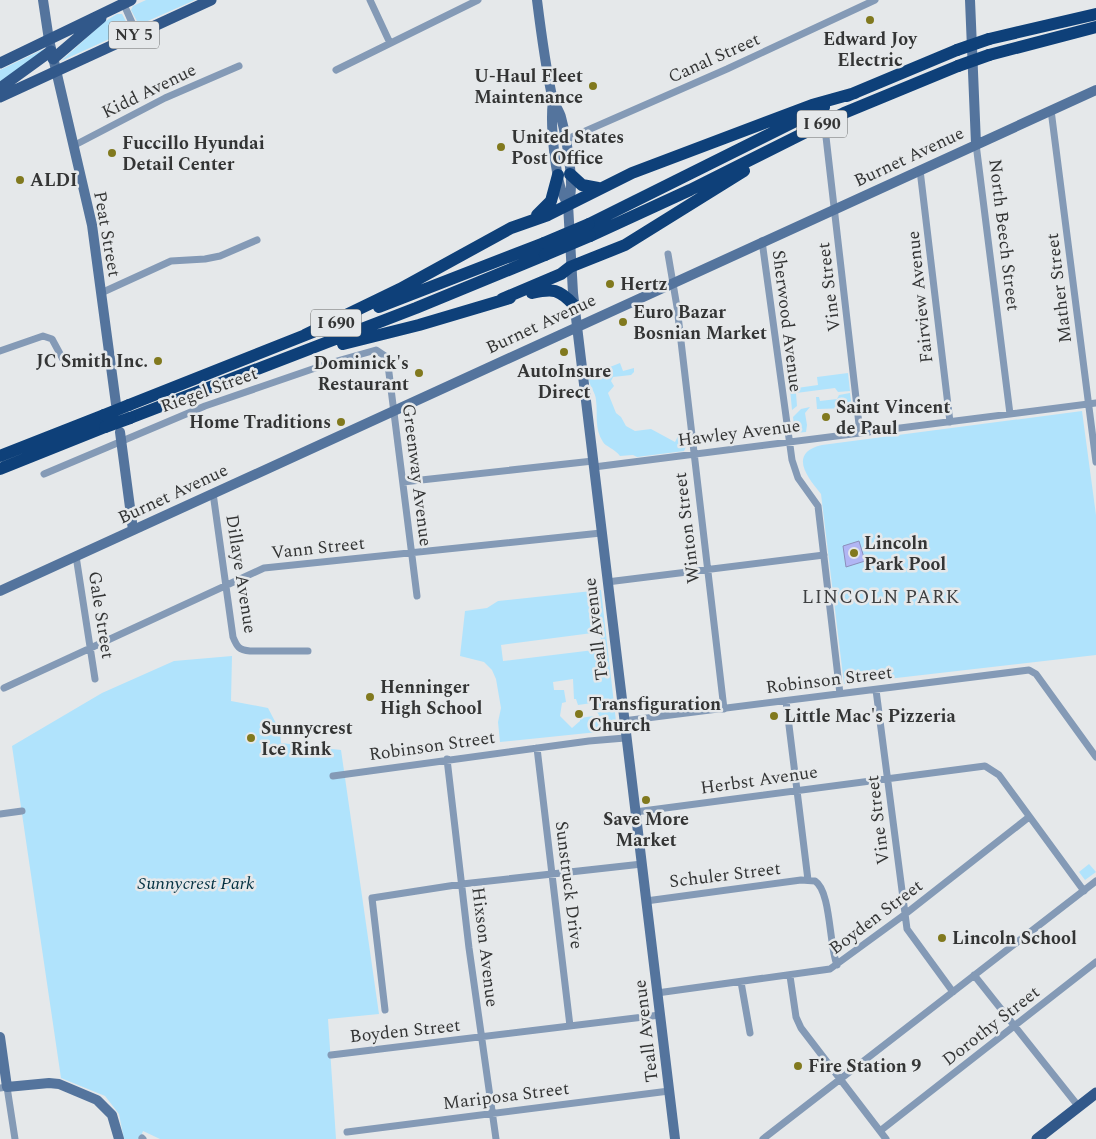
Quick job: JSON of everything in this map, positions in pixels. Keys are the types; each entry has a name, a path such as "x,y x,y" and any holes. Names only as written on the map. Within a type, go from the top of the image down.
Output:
{"highway":[{"name":"I 690","path":"589,230 854,92 989,39 1096,14"},
{"name":"I 690","path":"130,411 292,356 589,230 786,142 844,112 958,66 989,55 1096,27"},
{"path":"305,335 534,218 548,214 598,188 667,158 812,105 854,92"},
{"path":"502,299 560,274 570,267 625,245 660,226 786,142"},
{"path":"534,218 551,201 564,175 582,185 598,188"},
{"name":"I 690","path":"0,469 105,421 305,335 545,249"},
{"path":"292,356 418,325 502,299 548,289 560,292 574,305"},
{"name":"I 690","path":"0,456 105,421"}],"main road":[{"name":"NY 5","path":"0,97 211,0"},
{"name":"NY 5","path":"0,63 51,50 125,1"},
{"path":"0,88 51,50 92,27 105,13"},
{"path":"1037,1139 1096,1093"}],"street":[{"name":"Peat Street","path":"42,0 51,50 92,225 116,404"},
{"path":"370,0 390,43"},
{"path":"336,70 478,0"},
{"name":"Teall Avenue","path":"537,0 544,56 553,100 561,116 565,140 564,175"},
{"name":"Canal Street","path":"565,140 727,69 875,0"},
{"name":"North Beech Street","path":"970,0 976,144 1010,414"},
{"path":"125,1 137,34"},
{"name":"Kidd Avenue","path":"73,146 165,98 239,66"},
{"name":"Burnet Avenue","path":"0,591 394,409 1096,90"},
{"name":"Teall Avenue","path":"553,100 551,116 564,175 572,196 568,204 570,267 574,305 675,1139"},
{"name":"Mather Street","path":"1051,110 1092,404 1096,462"},
{"name":"Vine Street","path":"826,137 836,208 860,433"},
{"name":"Fairview Avenue","path":"920,170 950,422"},
{"path":"100,293 171,261 220,256 257,240"},
{"name":"Sherwood Avenue","path":"762,241 788,442 796,474 818,506 840,694"},
{"name":"Winton Street","path":"668,254 673,282 724,709"},
{"path":"0,351 43,336 52,340 65,363 80,364 109,354"},
{"name":"Riegel Street","path":"44,474 120,436 367,351 376,350 386,359"},
{"name":"Greenway Avenue","path":"386,359 417,596"},
{"name":"Hawley Avenue","path":"403,482 694,454 1092,404"},
{"path":"120,436 134,530"},
{"name":"Dillaye Avenue","path":"213,493 233,637 239,649 250,651 308,650"},
{"name":"Vann Street","path":"4,688 264,568 601,533"},
{"path":"607,582 824,555"},
{"name":"Gale Street","path":"76,556 95,679"},
{"name":"Robinson Street","path":"623,721 1029,670 1036,674 1096,757"},
{"name":"Vine Street","path":"876,690 904,915 909,934 953,992"},
{"path":"786,701 808,880 820,884 824,891 832,951 837,965"},
{"name":"Robinson Street","path":"333,776 537,748 626,738"},
{"name":"Sunstruck Drive","path":"537,748 570,1026"},
{"name":"Hixson Avenue","path":"447,760 496,1139"},
{"name":"Herbst Avenue","path":"635,812 985,766 999,775 1084,891"},
{"path":"0,814 22,811"},
{"name":"Boyden Street","path":"657,993 830,969 904,915 1029,817"},
{"path":"385,1010 372,898 462,884 642,864"},
{"name":"Schuler Street","path":"646,900 808,880"},
{"path":"763,1139 1096,881"},
{"name":"Dorothy Street","path":"880,1131 1096,962"},
{"path":"974,975 1079,1107"},
{"path":"790,976 796,1017 802,1028 886,1139"},
{"path":"741,982 750,1033"},
{"name":"Boyden Street","path":"332,1055 660,1015"},
{"path":"0,1037 4,1088 15,1139"},
{"path":"4,1088 49,1083 74,1090 97,1100 108,1108 115,1121 119,1139"},
{"name":"Mariposa Street","path":"347,1132 669,1091"}],"green space":[{"path":"146,0 195,0 141,24 138,23 131,10 133,6"},
{"path":"117,14 122,14 129,27 127,31 61,61 104,22"},
{"path":"42,50 44,51 0,82 0,70"},
{"path":"620,363 623,371 634,368 634,372 631,375 613,377 611,381 614,386 608,393 616,413 621,417 626,426 635,431 651,429 675,442 678,436 685,437 687,445 684,451 637,457 633,455 620,456 603,442 597,427 596,397 590,384 589,370 592,366 595,373"},
{"path":"848,373 850,391 838,392 835,388 796,393 797,406 792,410 790,389 818,385 817,377"},
{"path":"850,393 852,408 817,409 816,397 819,397 820,401 837,399 839,395"},
{"path":"810,407 805,413 806,432 795,433 793,417 801,409"},
{"name":"LINCOLN PARK","path":"1082,411 1096,515 1096,655 844,684 821,494 806,473 803,460 806,454 822,445"},
{"path":"601,590 617,730 500,742 498,722 501,708 496,679 492,670 484,662 460,656 465,611 487,608 498,601","holes":["600,632 602,649 503,661 501,645","573,679 574,699 576,699 578,705 592,703 591,699 594,698 595,703 598,703 597,712 599,715 597,719 594,716 580,718 580,721 572,728 560,716 562,703 566,702 564,690 554,690 553,682"]},
{"name":"Sunnycrest Park","path":"232,656 231,701 268,708 280,731 281,743 341,750 379,1014 328,1019 336,1139 160,1139 143,1131 140,1139 124,1139 119,1114 105,1096 61,1078 12,746 102,693 174,661"},
{"path":"1089,864 1096,872 1085,880 1079,872"}],"shaded area":[{"name":"Lincoln Park Pool","path":"859,541 865,561 846,567 843,546"}],"place":[{"name":"Edward Joy Electric","path":"870,20"},
{"name":"U-Haul Fleet Maintenance","path":"593,86"},
{"name":"United States Post Office","path":"501,147"},
{"name":"Fuccillo Hyundai Detail Center","path":"112,153"},
{"name":"ALDI","path":"20,180"},
{"name":"Hertz","path":"610,284"},
{"name":"Euro Bazar Bosnian Market","path":"623,322"},
{"name":"AutoInsure Direct","path":"564,352"},
{"name":"JC Smith Inc.","path":"158,361"},
{"name":"Dominick's Restaurant","path":"419,373"},
{"name":"Saint Vincent de Paul","path":"826,417"},
{"name":"Home Traditions","path":"341,422"},
{"name":"Lincoln Park Pool","path":"854,553"},
{"name":"Henninger High School","path":"370,697"},
{"name":"Transfiguration Church","path":"579,714"},
{"name":"Little Mac's Pizzeria","path":"774,716"},
{"name":"Sunnycrest Ice Rink","path":"251,738"},
{"name":"Save More Market","path":"646,800"},
{"name":"Lincoln School","path":"942,938"},
{"name":"Fire Station 9","path":"798,1066"}],"district":[{"name":"LINCOLN PARK","path":"881,597"}]}
